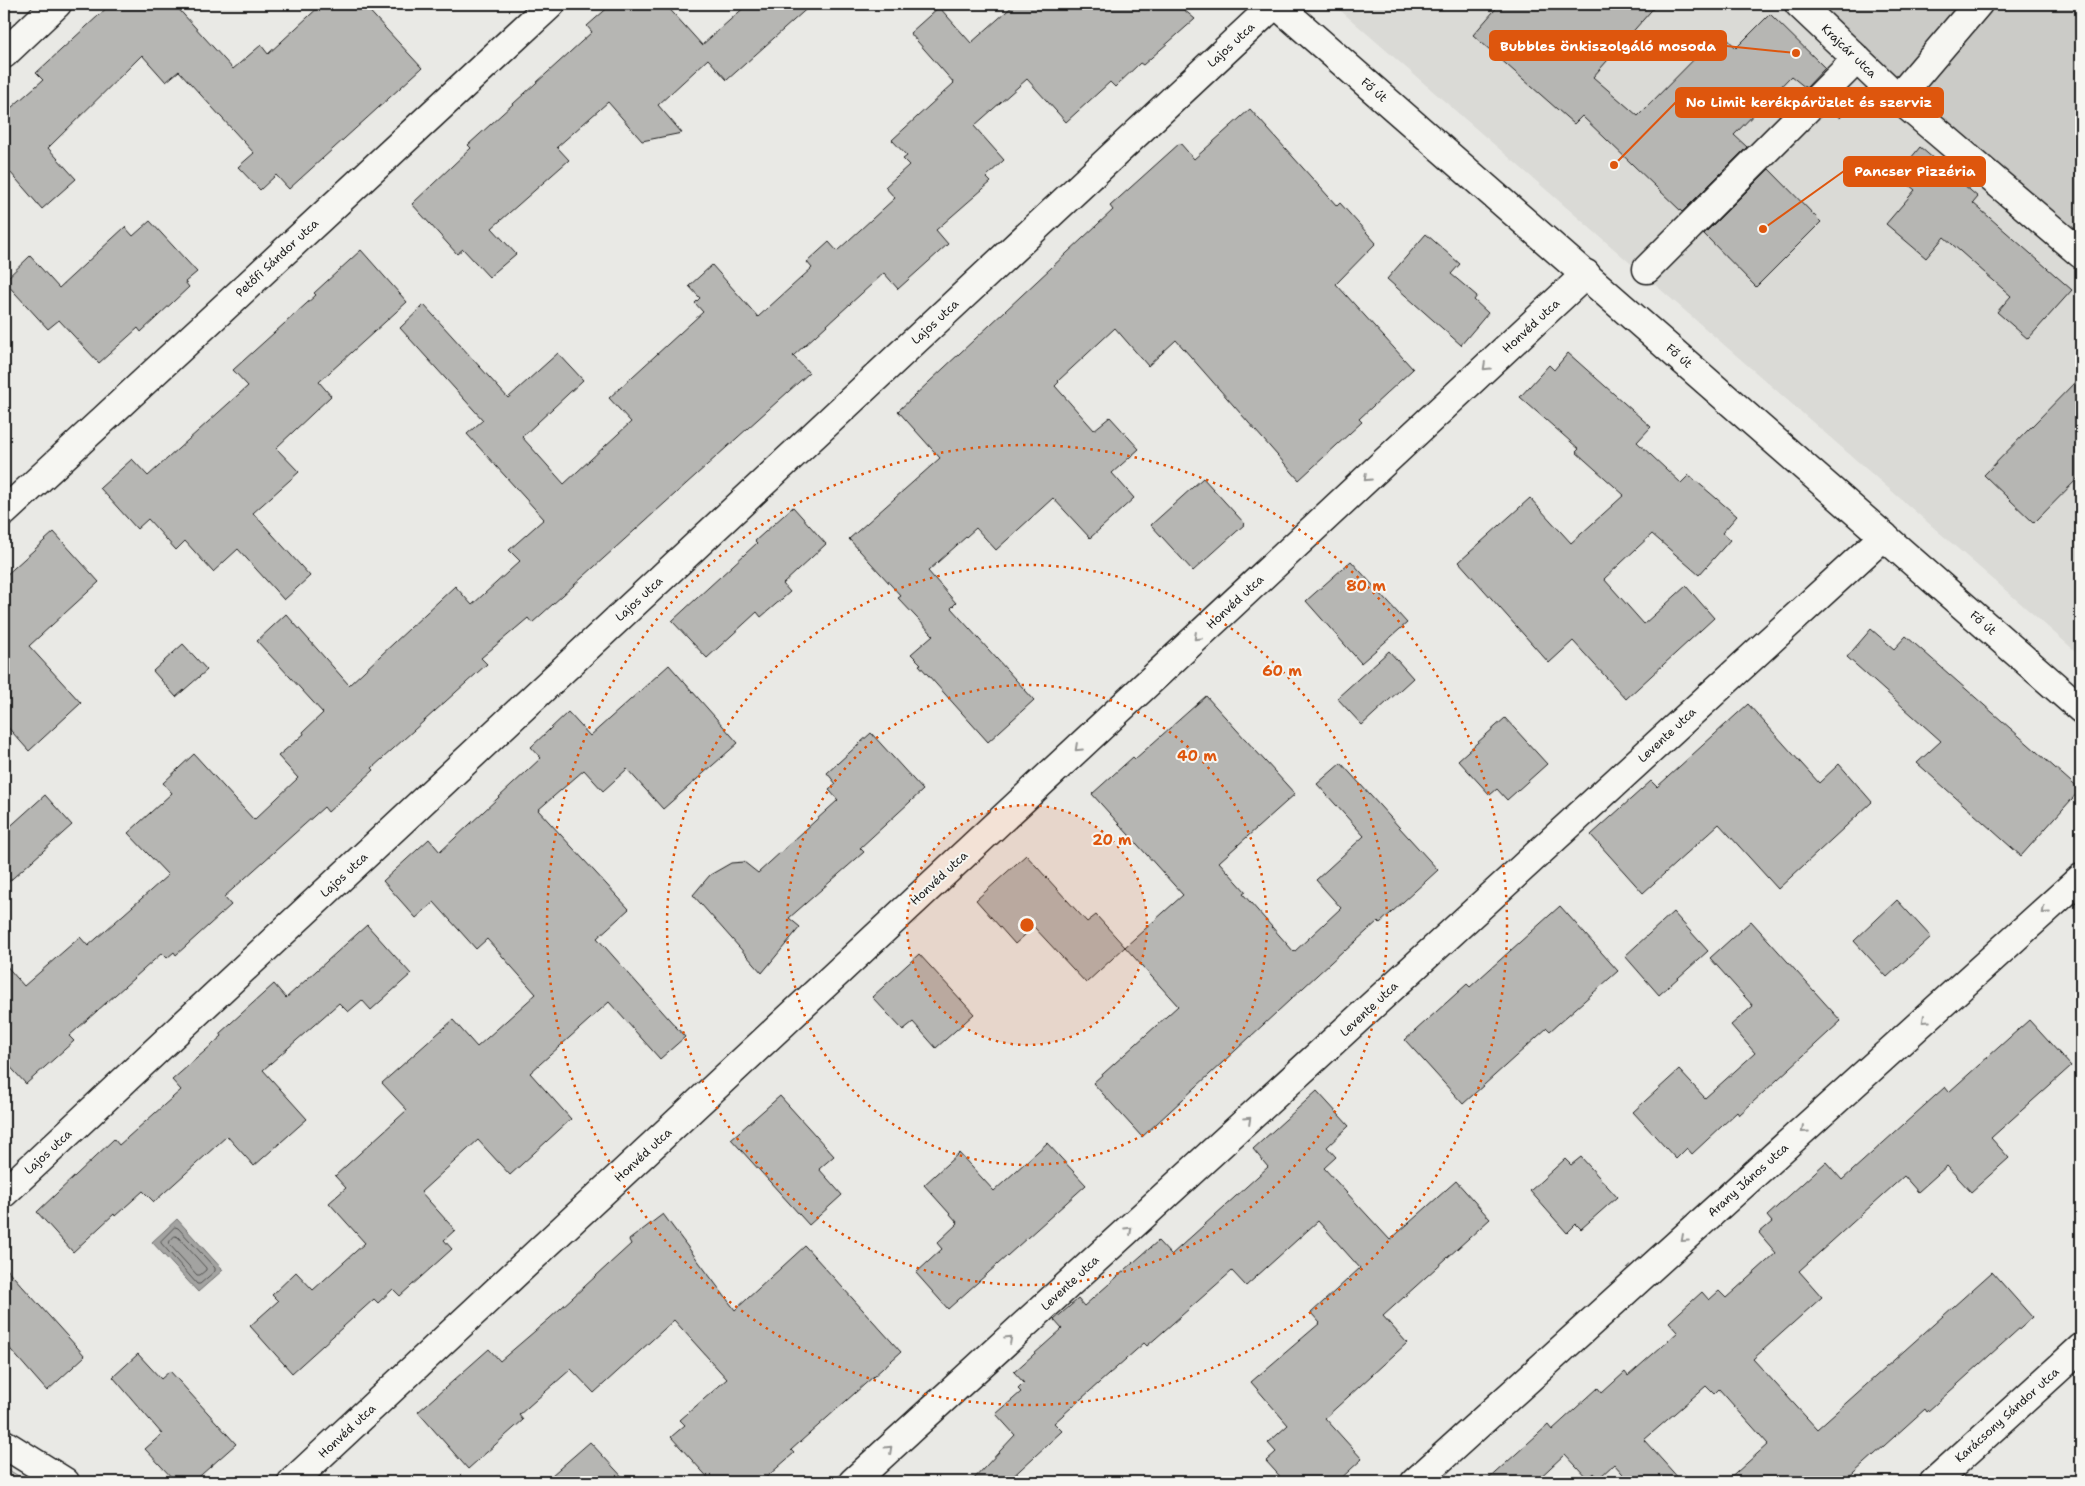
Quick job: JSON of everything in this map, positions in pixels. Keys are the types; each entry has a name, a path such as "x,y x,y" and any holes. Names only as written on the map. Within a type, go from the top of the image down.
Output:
{"street":[{"path":"4,54 57,4"},
{"name":"Petőfi Sándor utca","path":"4,512 551,4"},
{"name":"Fő út","path":"1276,4 2081,709"},
{"name":"Lajos utca","path":"4,1194 1276,4"},
{"name":"Krajcár utca","path":"1799,4 1898,98 2081,254"},
{"path":"1898,98 1978,4"},
{"path":"1647,269 1858,59"},
{"name":"Honvéd utca","path":"292,1482 1586,274"},
{"name":"Levente utca","path":"853,1482 1884,536"},
{"name":"Arany János utca","path":"1416,1482 2081,878"},
{"name":"Karácsony Sándor utca","path":"1934,1482 2081,1348"},
{"path":"4,1444 65,1482"}],"shaded area":[{"path":"1333,4 1831,4 2081,216 2081,656"},
{"path":"1799,4 2081,4 2081,254"},
{"path":"4,1467 28,1482 4,1482"}],"water":[{"path":"177,1219 223,1270 198,1292 152,1242"}],"building":[{"path":"111,4 174,4 233,69 261,45 268,54 322,4 363,4 422,68 289,189 276,175 260,190 238,167 254,153 179,71 166,82 142,55 48,148 76,179 42,209 4,165 4,114 43,80 36,73"},
{"path":"612,4 665,4 702,45 748,4 812,4 727,80 708,59 658,105 682,133 642,141 608,102 557,147 569,160 492,228 516,254 489,277 463,249 457,254 412,204 471,148 468,145 592,32 587,26"},
{"path":"1015,4 1177,4 1195,19 1143,65 1140,63 1115,87 1110,82 1066,122 1027,79 974,126 1004,160 986,177 991,182 936,230 948,244 898,289 884,273 793,356 809,373 532,623 528,618 481,658 487,664 372,768 374,770 328,812 324,807 224,897 231,905 176,955 174,952 167,958 162,953 69,1036 74,1041 26,1084 4,1060 4,963 24,986 80,937 88,946 168,875 128,833 172,793 163,783 194,754 254,820 298,778 278,756 304,734 303,732 323,713 257,641 286,614 349,685 455,586 472,605 520,561 509,550 544,519 467,434 483,420 400,328 424,305 508,398 558,353 583,380 522,437 564,484 631,422 609,398 703,312 695,303 700,298 689,286 712,265 758,317 812,268 807,262 829,242 837,251 895,198 885,187 909,165 903,159 907,156 892,140 954,83 910,33 939,7 971,43"},
{"path":"1500,4 1657,4 1593,77 1638,116 1721,32 1736,48 1770,14 1825,68 1806,88 1791,76 1734,135 1747,147 1682,212 1582,116 1574,124 1473,35"},
{"path":"1848,90 1857,99 1840,118 1829,109"},
{"path":"1250,109 1337,206 1340,203 1376,243 1336,284 1413,369 1359,419 1362,422 1299,480 1176,340 1148,366 1115,328 1058,381 1055,386 1094,430 1110,417 1139,449 1112,473 1134,498 1090,538 1053,498 996,550 976,528 928,571 956,603 951,608 1034,700 988,742 911,654 933,635 898,598 901,596 849,539 940,458 898,411 1113,210 1110,206 1180,143 1194,159"},
{"path":"1920,147 1978,197 1973,203 2072,290 2028,339 1997,312 2011,296 1944,237 1926,258 1886,224 1915,190 1897,175"},
{"path":"1769,169 1821,222 1756,287 1704,234"},
{"path":"150,221 197,272 185,282 189,287 141,332 138,328 99,363 59,320 48,329 4,281 30,256 59,288 125,227 133,236"},
{"path":"1426,234 1460,264 1451,274 1477,296 1474,300 1488,313 1461,345 1387,279"},
{"path":"361,250 407,302 319,382 331,396 276,448 299,472 253,513 310,576 284,600 238,549 213,572 185,541 176,550 148,519 137,529 100,488 132,459 148,476 248,386 233,370 316,295 314,293"},
{"path":"1568,353 1651,427 1637,442 1681,483 1689,475 1737,516 1722,533 1730,540 1699,575 1652,534 1604,579 1644,624 1686,586 1714,618 1626,699 1573,641 1549,663 1459,562 1530,498 1571,543 1624,495 1576,452 1579,449 1520,397 1549,365 1554,370"},
{"path":"2081,376 2081,475 2034,523 1984,475"},
{"path":"1203,478 1245,524 1193,571 1151,525"},
{"path":"793,507 826,544 783,584 790,592 761,617 757,612 707,658 672,621 757,543 755,541"},
{"path":"54,532 99,582 29,646 81,703 29,751 4,723 4,577"},
{"path":"1351,561 1407,623 1361,663 1306,601"},
{"path":"1871,629 1894,649 1906,636 2080,790 2021,856 1917,763 1941,741 1847,657"},
{"path":"183,644 207,670 176,697 153,671"},
{"path":"1389,651 1413,678 1362,725 1337,698"},
{"path":"669,665 738,743 663,809 627,769 603,791 584,770 538,810 629,909 597,938 685,1037 660,1059 609,1002 530,1073 571,1119 510,1175 478,1140 421,1192 455,1230 444,1240 452,1249 400,1296 393,1289 378,1303 374,1299 292,1373 250,1326 278,1301 272,1295 296,1272 313,1290 365,1243 329,1203 346,1188 335,1176 407,1110 382,1083 453,1020 477,1047 536,994 487,939 476,949 434,902 416,918 383,881 429,839 440,852 541,758 531,747 568,712 590,736"},
{"path":"1206,696 1295,794 1219,862 1246,892 1243,894 1294,952 1341,908 1316,880 1364,836 1317,784 1341,763 1438,870 1380,923 1378,921 1344,950 1142,1137 1093,1083 1178,1006 1125,947 1183,895 1092,794"},
{"path":"1748,704 1819,783 1839,764 1872,802 1778,889 1719,824 1643,893 1591,835 1651,781 1657,787"},
{"path":"1505,718 1547,764 1507,800 1497,789 1490,795 1458,760"},
{"path":"871,733 923,790 860,848 864,852 789,918 800,927 762,973 693,895 710,875 731,863 744,862 758,873 838,800 829,790 836,784 827,773"},
{"path":"45,795 72,825 4,886 4,832"},
{"path":"1026,855 1087,922 1096,915 1125,947 1086,983 1034,927 1015,944 976,900"},
{"path":"1897,900 1931,937 1887,977 1854,941"},
{"path":"1560,906 1618,971 1550,1031 1547,1028 1463,1104 1405,1040 1467,984 1470,987"},
{"path":"1673,912 1708,951 1659,995 1625,956"},
{"path":"1751,921 1841,1021 1739,1115 1737,1112 1692,1154 1687,1148 1676,1159 1633,1112 1679,1070 1705,1098 1755,1053 1731,1025 1753,1006 1710,958"},
{"path":"367,925 411,974 371,1010 362,1000 348,1012 339,1003 263,1070 307,1119 254,1166 227,1136 154,1202 143,1191 115,1216 114,1214 73,1252 37,1212 114,1139 119,1145 181,1090 172,1080 222,1036 220,1033 274,984 286,998"},
{"path":"919,954 974,1014 936,1048 913,1022 903,1030 872,997"},
{"path":"2029,1020 2071,1066 1991,1138 2009,1158 1971,1192 1947,1166 1918,1192 1904,1176 1799,1271 1822,1297 1753,1359 1817,1429 1992,1272 2032,1317 1927,1412 1925,1409 1844,1482 1726,1482 1768,1444 1719,1389 1714,1394 1706,1386 1644,1440 1682,1482 1630,1482 1614,1464 1599,1478 1594,1473 1588,1479 1565,1454 1535,1482 1485,1482 1548,1425 1552,1430 1598,1388 1602,1393 1625,1372 1628,1376 1678,1332 1669,1322 1702,1292 1709,1300 1719,1291 1726,1298 1776,1253 1759,1233 1772,1222 1767,1216 1826,1162 1842,1180 1945,1087 1949,1092"},
{"path":"1317,1091 1349,1126 1327,1147 1336,1157 1324,1168 1390,1240 1456,1181 1490,1219 1383,1316 1407,1343 1325,1418 1362,1459 1337,1482 1285,1482 1266,1461 1276,1452 1268,1443 1288,1425 1251,1382 1320,1323 1311,1313 1360,1268 1318,1221 1246,1286 1232,1271 1147,1346 1144,1343 1054,1423 1062,1431 1007,1482 971,1482 1015,1435 996,1414 1021,1392 1018,1389 1024,1383 1014,1372 1062,1329 1054,1320 1078,1299 1084,1306 1158,1241 1171,1255 1268,1167 1253,1149"},
{"path":"780,1096 834,1156 819,1169 842,1195 809,1225 731,1139"},
{"path":"1047,1143 1086,1185 948,1309 916,1273 942,1249 937,1243 958,1223 924,1185 959,1153 994,1191"},
{"path":"1581,1157 1617,1197 1581,1229 1576,1224 1567,1233 1530,1191 1565,1159 1571,1165"},
{"path":"663,1214 735,1310 805,1246 901,1352 791,1450 794,1453 761,1482 712,1482 671,1437 685,1425 680,1420 727,1379 674,1320 594,1393 571,1369 519,1415 523,1420 468,1469 418,1412 489,1349 500,1361 631,1244 629,1240"},
{"path":"4,1266 85,1356 47,1391 4,1342"},
{"path":"138,1354 161,1379 170,1371 236,1444 193,1482 176,1482 145,1449 162,1434 113,1377"},
{"path":"590,1442 627,1482 544,1482"}],"place":[{"name":"Bubbles önkiszolgáló mosoda","path":"1796,53"},
{"name":"No Limit kerékpárüzlet és szerviz","path":"1614,165"},
{"name":"Pancser Pizzéria","path":"1763,229"}]}
